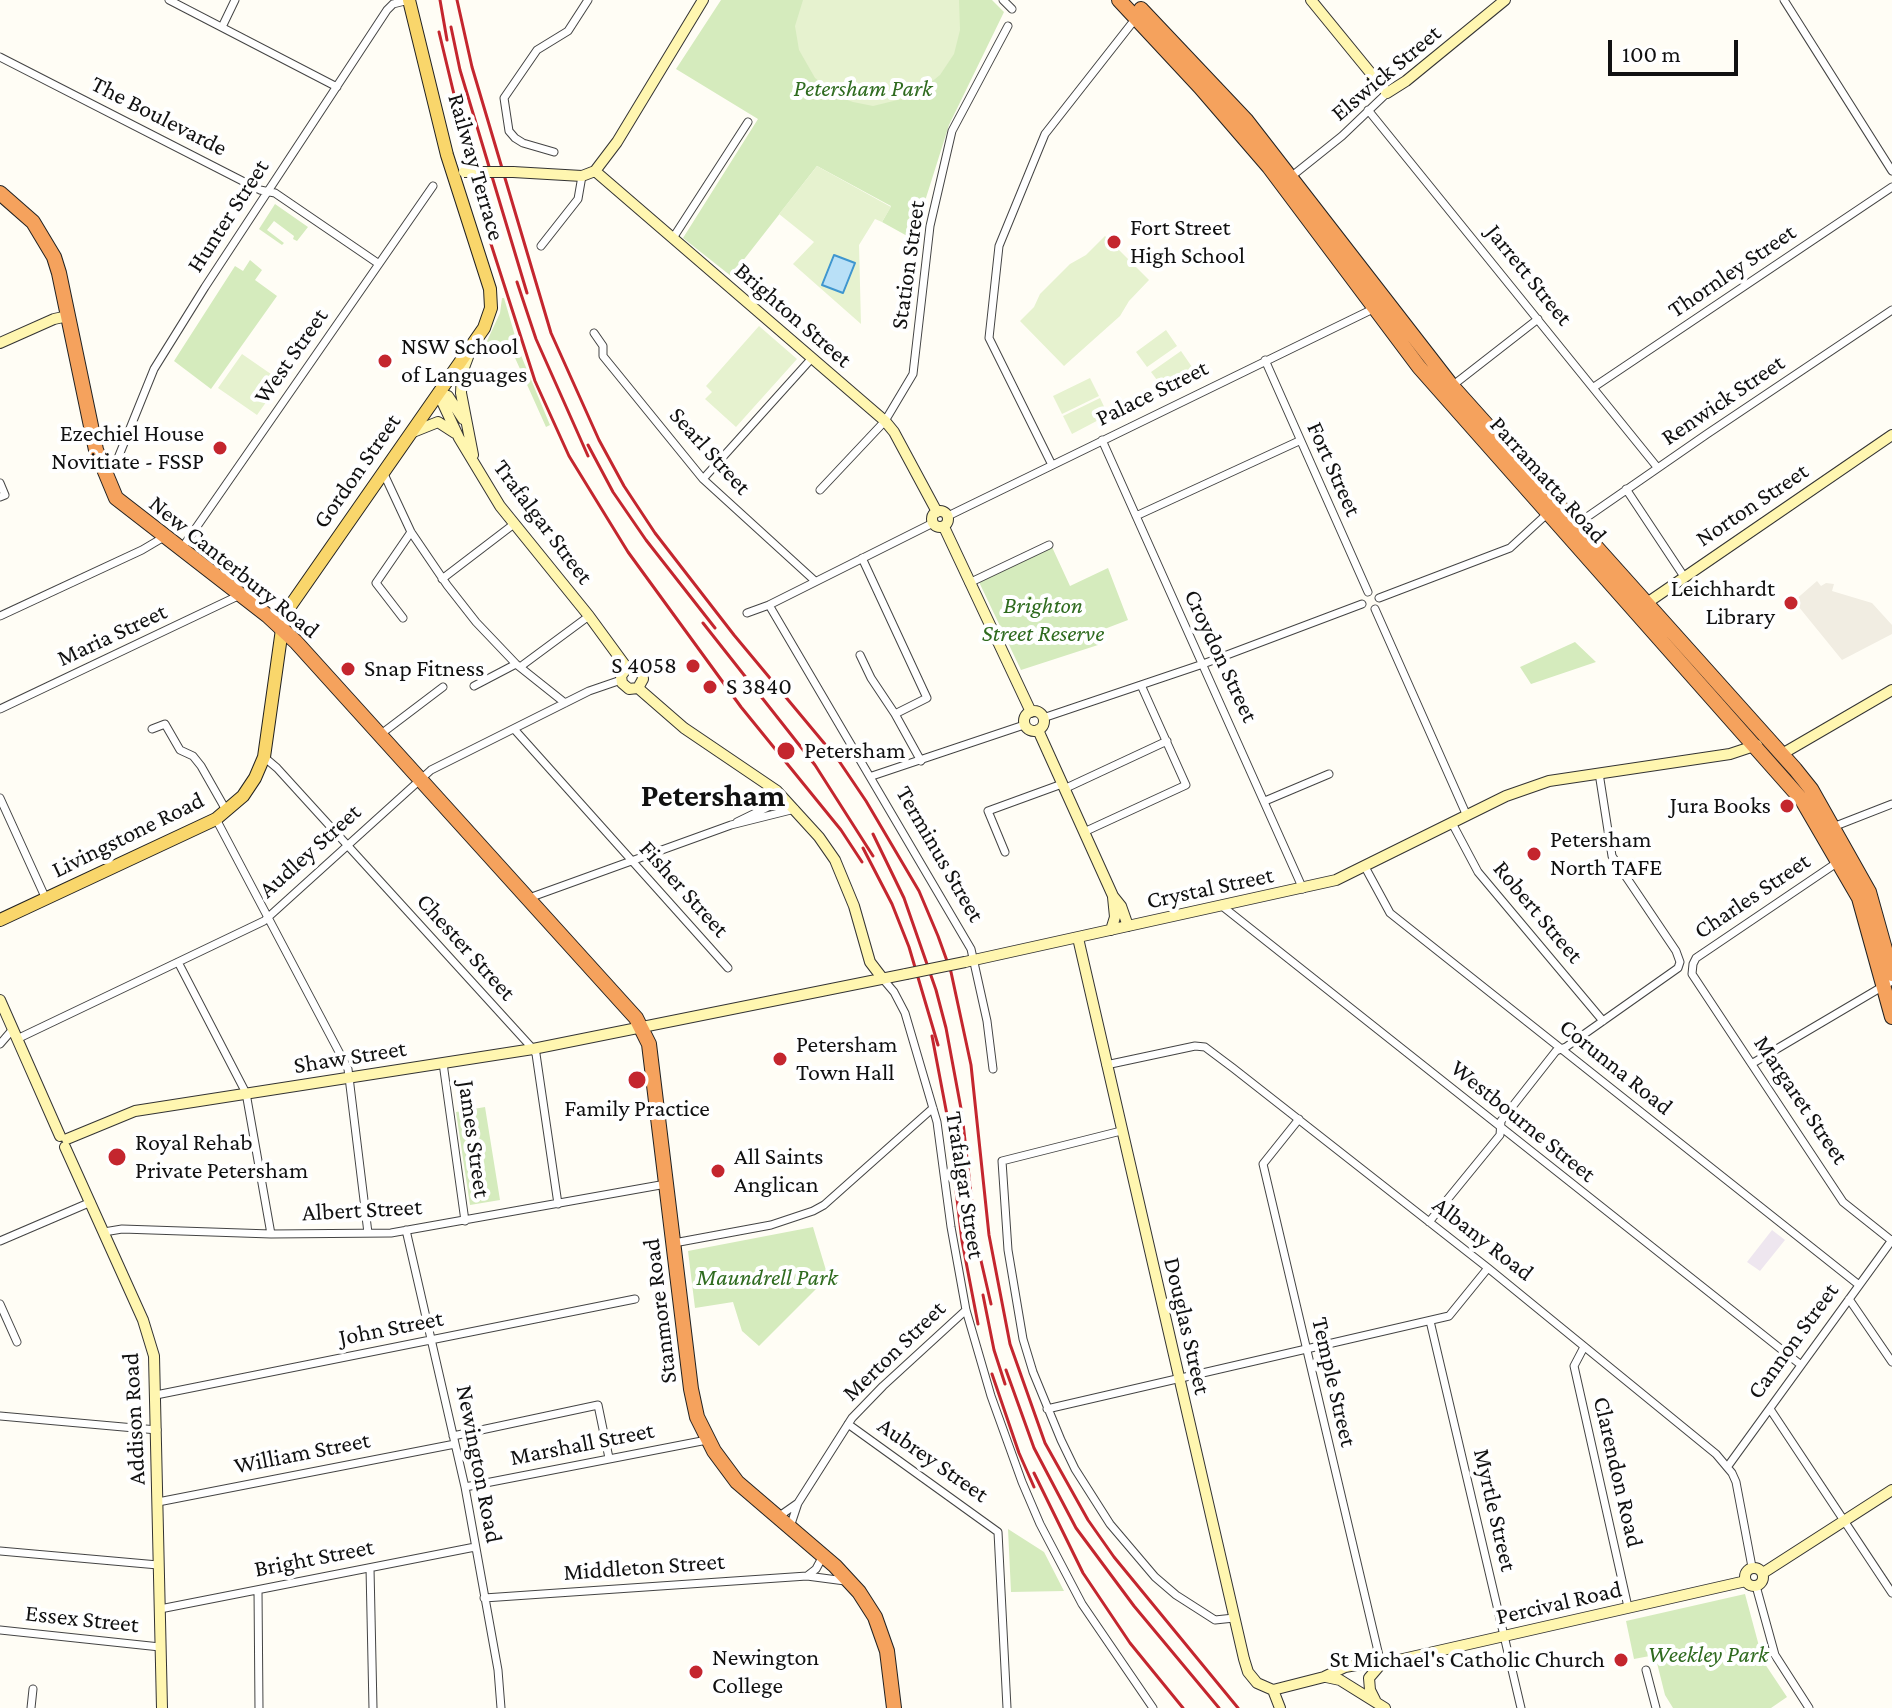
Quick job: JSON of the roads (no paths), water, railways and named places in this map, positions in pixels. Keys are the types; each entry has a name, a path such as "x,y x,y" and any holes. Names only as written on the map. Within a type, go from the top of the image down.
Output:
{"highway":[{"name":"Parramatta Road","path":"1119,0 1269,167 1419,367 1548,513 1641,607 1763,743 1840,861 1866,916 1889,980"},
{"name":"Parramatta Road","path":"1132,0 1246,120 1452,386 1577,524 1641,607"},
{"name":"New Canterbury Road","path":"0,193 33,222 49,246 59,273 91,427 104,474 122,505 282,629 635,1015 643,1029"},
{"name":"Parramatta Road","path":"1763,743 1782,754 1811,789 1874,903 1889,980 1892,1017"},
{"name":"Stanmore Road","path":"643,1029 649,1044 693,1402 707,1440 737,1482 852,1583 875,1617 884,1640 894,1708"}],"main road":[{"name":"Railway Terrace","path":"409,0 492,300 489,315 474,342"},
{"name":"Gordon Street","path":"282,629 287,610 474,342"},
{"name":"Livingstone Road","path":"0,920 222,815 243,796 264,757 282,629"}],"street":[{"path":"169,0 337,87"},
{"path":"222,27 235,0"},
{"name":"Hunter Street","path":"104,474 118,458 154,369 268,191 387,10 393,4 409,0"},
{"path":"554,152 515,138 507,122 504,98 537,50 568,31 588,0"},
{"path":"458,173 582,176 595,171 617,142 703,0"},
{"path":"1003,0 1012,9"},
{"path":"1311,0 1387,93"},
{"name":"Elswick Street","path":"1292,176 1342,136 1387,93 1505,0"},
{"path":"1784,0 1892,171"},
{"path":"1052,465 989,338 999,246 1045,134 1136,18"},
{"name":"Station Street","path":"820,490 885,421 913,374 930,226 952,131 1008,26"},
{"name":"The Boulevarde","path":"0,57 275,193 379,264"},
{"name":"Jarrett Street","path":"1368,110 1657,467"},
{"path":"673,238 748,122"},
{"name":"Brighton Street","path":"595,171 894,432 940,519 1031,712"},
{"path":"541,246 578,199 582,176"},
{"name":"West Street","path":"181,550 433,186"},
{"name":"Thornley Street","path":"1594,387 1892,187"},
{"name":"Palace Street","path":"747,613 769,605 1375,308"},
{"name":"Renwick Street","path":"1577,524 1892,310"},
{"path":"0,343 68,316"},
{"path":"1452,386 1538,319"},
{"name":"Searl Street","path":"594,333 603,346 603,356 703,479 815,581"},
{"path":"474,342 461,383 464,421 475,465"},
{"path":"703,479 812,358"},
{"name":"Fort Street","path":"1265,360 1368,592"},
{"path":"438,393 448,396 464,421"},
{"name":"Trafalgar Street","path":"438,393 459,438 514,524 627,668"},
{"path":"411,433 424,425 438,422 449,427 459,438"},
{"name":"Norton Street","path":"1641,607 1683,575 1892,435"},
{"name":"Croydon Street","path":"1102,440 1303,889"},
{"path":"1136,516 1299,441"},
{"path":"383,472 411,532 442,579 476,622 518,666 565,703"},
{"path":"0,483 5,495 0,497"},
{"path":"1626,489 1683,575"},
{"path":"1379,598 1506,550 1548,513"},
{"path":"442,579 514,524"},
{"path":"403,618 376,583 411,532"},
{"path":"0,616 164,537"},
{"path":"969,583 1049,545"},
{"path":"862,558 927,698 895,714"},
{"path":"1368,592 1376,593 1379,598 1375,609 1362,604 1362,598 1368,592"},
{"name":"Maria Street","path":"0,709 240,595"},
{"path":"1043,718 1203,664 1362,604"},
{"name":"Terminus Street","path":"769,605 964,936 993,1069"},
{"path":"1375,609 1467,816"},
{"path":"474,686 518,666 589,616"},
{"path":"860,655 921,761"},
{"path":"633,667 642,672 643,679 638,688 629,689 621,680 627,668 633,667"},
{"name":"Audley Street","path":"0,1044 15,1034 253,927 434,769 565,703 621,680"},
{"path":"1084,832 1186,785 1141,685"},
{"path":"381,734 443,687"},
{"name":"Trafalgar Street","path":"638,688 684,728 777,791 835,860 854,906 870,962 894,992 905,1013 933,1108 940,1133 951,1227 966,1310 991,1396 1040,1524 1098,1630 1153,1708"},
{"path":"1782,754 1892,690"},
{"path":"1031,712 1039,713 1043,718 1038,730 1030,730 1024,725 1024,718 1031,712"},
{"path":"152,729 165,724 180,750 193,756 201,766 268,917 348,1069 368,1233"},
{"path":"872,776 1024,725"},
{"name":"Fisher Street","path":"514,729 728,968"},
{"path":"1038,730 1128,926"},
{"path":"1005,852 988,811 1063,787 1167,741"},
{"name":"Crystal Street","path":"643,1029 1303,889 1336,880 1365,867 1506,796 1566,776 1730,754 1763,743"},
{"name":"Chester Street","path":"264,757 533,1049"},
{"name":"Charles Street","path":"1429,1222 1500,1135 1501,1121 1556,1051 1674,973 1680,962 1676,951 1612,856 1599,773"},
{"path":"1265,801 1329,774"},
{"path":"731,825 772,805 777,791"},
{"path":"0,798 46,899"},
{"path":"1833,827 1892,804"},
{"path":"529,898 731,825 795,809"},
{"name":"Robert Street","path":"1452,823 1478,872 1603,1021"},
{"name":"Charles Street","path":"1691,969 1699,956 1840,861"},
{"name":"Corunna Road","path":"1365,867 1390,913 1859,1285"},
{"path":"1111,930 1115,912 1113,896"},
{"name":"Westbourne Street","path":"1222,906 1801,1365"},
{"name":"Douglas Street","path":"1078,938 1248,1672 1257,1683 1273,1690 1280,1708"},
{"path":"178,962 246,1093 271,1234"},
{"name":"Margaret Street","path":"1691,969 1843,1202 1892,1240"},
{"path":"1753,1063 1889,980"},
{"name":"Addison Road","path":"0,1000 153,1347 162,1708"},
{"name":"Shaw Street","path":"64,1141 126,1112 643,1029"},
{"name":"Albany Road","path":"1106,1065 1195,1046 1205,1047 1488,1268 1728,1466"},
{"path":"533,1049 558,1204"},
{"name":"James Street","path":"443,1063 465,1221"},
{"path":"674,1243 771,1225 813,1211 824,1205 933,1108"},
{"name":"Temple Street","path":"1299,1119 1263,1164 1381,1664"},
{"path":"1121,1131 1002,1161 1008,1250 1023,1339 1047,1409 1075,1469 1110,1524 1155,1577 1215,1620 1234,1618"},
{"name":"Albert Street","path":"104,1232 122,1229 271,1234 406,1230 666,1184"},
{"path":"0,1241 91,1202"},
{"name":"Newington Road","path":"406,1230 465,1487 498,1670 501,1708"},
{"name":"Cannon Street","path":"1728,1466 1892,1240"},
{"path":"1047,1409 1449,1316 1488,1268"},
{"name":"John Street","path":"156,1395 635,1299"},
{"path":"1849,1299 1892,1362"},
{"path":"0,1304 17,1342"},
{"name":"Merton Street","path":"790,1527 798,1503 848,1424 883,1386 966,1310"},
{"name":"Myrtle Street","path":"1430,1321 1521,1708"},
{"name":"Clarendon Road","path":"1584,1347 1574,1366 1628,1607"},
{"name":"William Street","path":"158,1502 454,1440 598,1405 609,1458"},
{"path":"1770,1409 1892,1593"},
{"path":"0,1416 157,1430"},
{"name":"Aubrey Street","path":"848,1424 995,1528 999,1536 1007,1708"},
{"name":"Marshall Street","path":"465,1487 707,1440"},
{"path":"1728,1466 1736,1482 1763,1582 1751,1584"},
{"path":"1809,1708 1775,1655 1745,1573 1758,1570 1892,1490"},
{"name":"Merton Street","path":"778,1517 798,1503"},
{"name":"Bright Street","path":"160,1609 475,1547"},
{"path":"0,1551 158,1565"},
{"path":"807,1576 819,1566 823,1556"},
{"path":"370,1568 373,1708"},
{"name":"Middleton Street","path":"484,1598 807,1576 852,1583"},
{"name":"Percival Road","path":"1273,1690 1324,1677 1345,1667 1381,1664 1628,1607 1751,1584"},
{"path":"258,1590 259,1708"},
{"name":"Essex Street","path":"0,1630 160,1647"},
{"path":"1381,1664 1369,1678 1370,1690 1381,1705"},
{"path":"1646,1670 1656,1708"},
{"path":"1324,1677 1337,1678 1381,1705"},
{"path":"31,1708 33,1689"}],"water":[{"path":"834,255 855,263 843,293 822,285"}],"railway":[{"path":"440,0 447,40"},
{"path":"457,0 472,67 551,333 599,440 655,533 734,635 839,761 919,891 938,936 951,972 971,1065 989,1235 1010,1344 1045,1443 1088,1520 1114,1557 1238,1708"},
{"path":"451,27 460,70 527,293"},
{"path":"439,32 458,111 486,201"},
{"path":"474,191 535,381 569,456 628,552 741,707 841,830 862,862"},
{"path":"517,282 536,339 588,456"},
{"path":"588,445 613,492 646,540 715,628"},
{"path":"703,623 815,765 873,856"},
{"path":"873,834 904,898 946,1028 962,1114 976,1239 991,1304"},
{"path":"863,848 892,904 909,947 938,1045"},
{"path":"932,1036 947,1115 962,1241 978,1324"},
{"path":"983,1295 994,1350 1005,1384"},
{"path":"1006,1370 1034,1448 1076,1528 1134,1606 1219,1708"},
{"path":"992,1374 1034,1487"},
{"path":"1034,1473 1083,1573 1130,1643 1183,1708"}],"place":[{"name":"Fort Street High School","path":"1114,242"},
{"name":"NSW School of Languages","path":"385,361"},
{"name":"Ezechiel House Novitiate - FSSP","path":"220,448"},
{"name":"Leichhardt Library","path":"1791,603"},
{"name":"S 4058","path":"693,666"},
{"name":"Snap Fitness","path":"348,669"},
{"name":"S 3840","path":"710,687"},
{"name":"Petersham","path":"786,751"},
{"name":"Jura Books","path":"1787,806"},
{"name":"Petersham North TAFE","path":"1534,854"},
{"name":"Petersham Town Hall","path":"780,1059"},
{"name":"Family Practice","path":"637,1080"},
{"name":"Royal Rehab Private Petersham","path":"117,1157"},
{"name":"All Saints Anglican","path":"718,1171"},
{"name":"St Michael's Catholic Church","path":"1621,1660"},
{"name":"Newington College","path":"696,1672"}],"district":[{"name":"Petersham","path":"713,796"}],"park label":[{"name":"Petersham Park","path":"863,89"},
{"name":"Brighton Street Reserve","path":"1043,620"},
{"name":"Maundrell Park","path":"767,1278"},
{"name":"Weekley Park","path":"1708,1655"}]}
